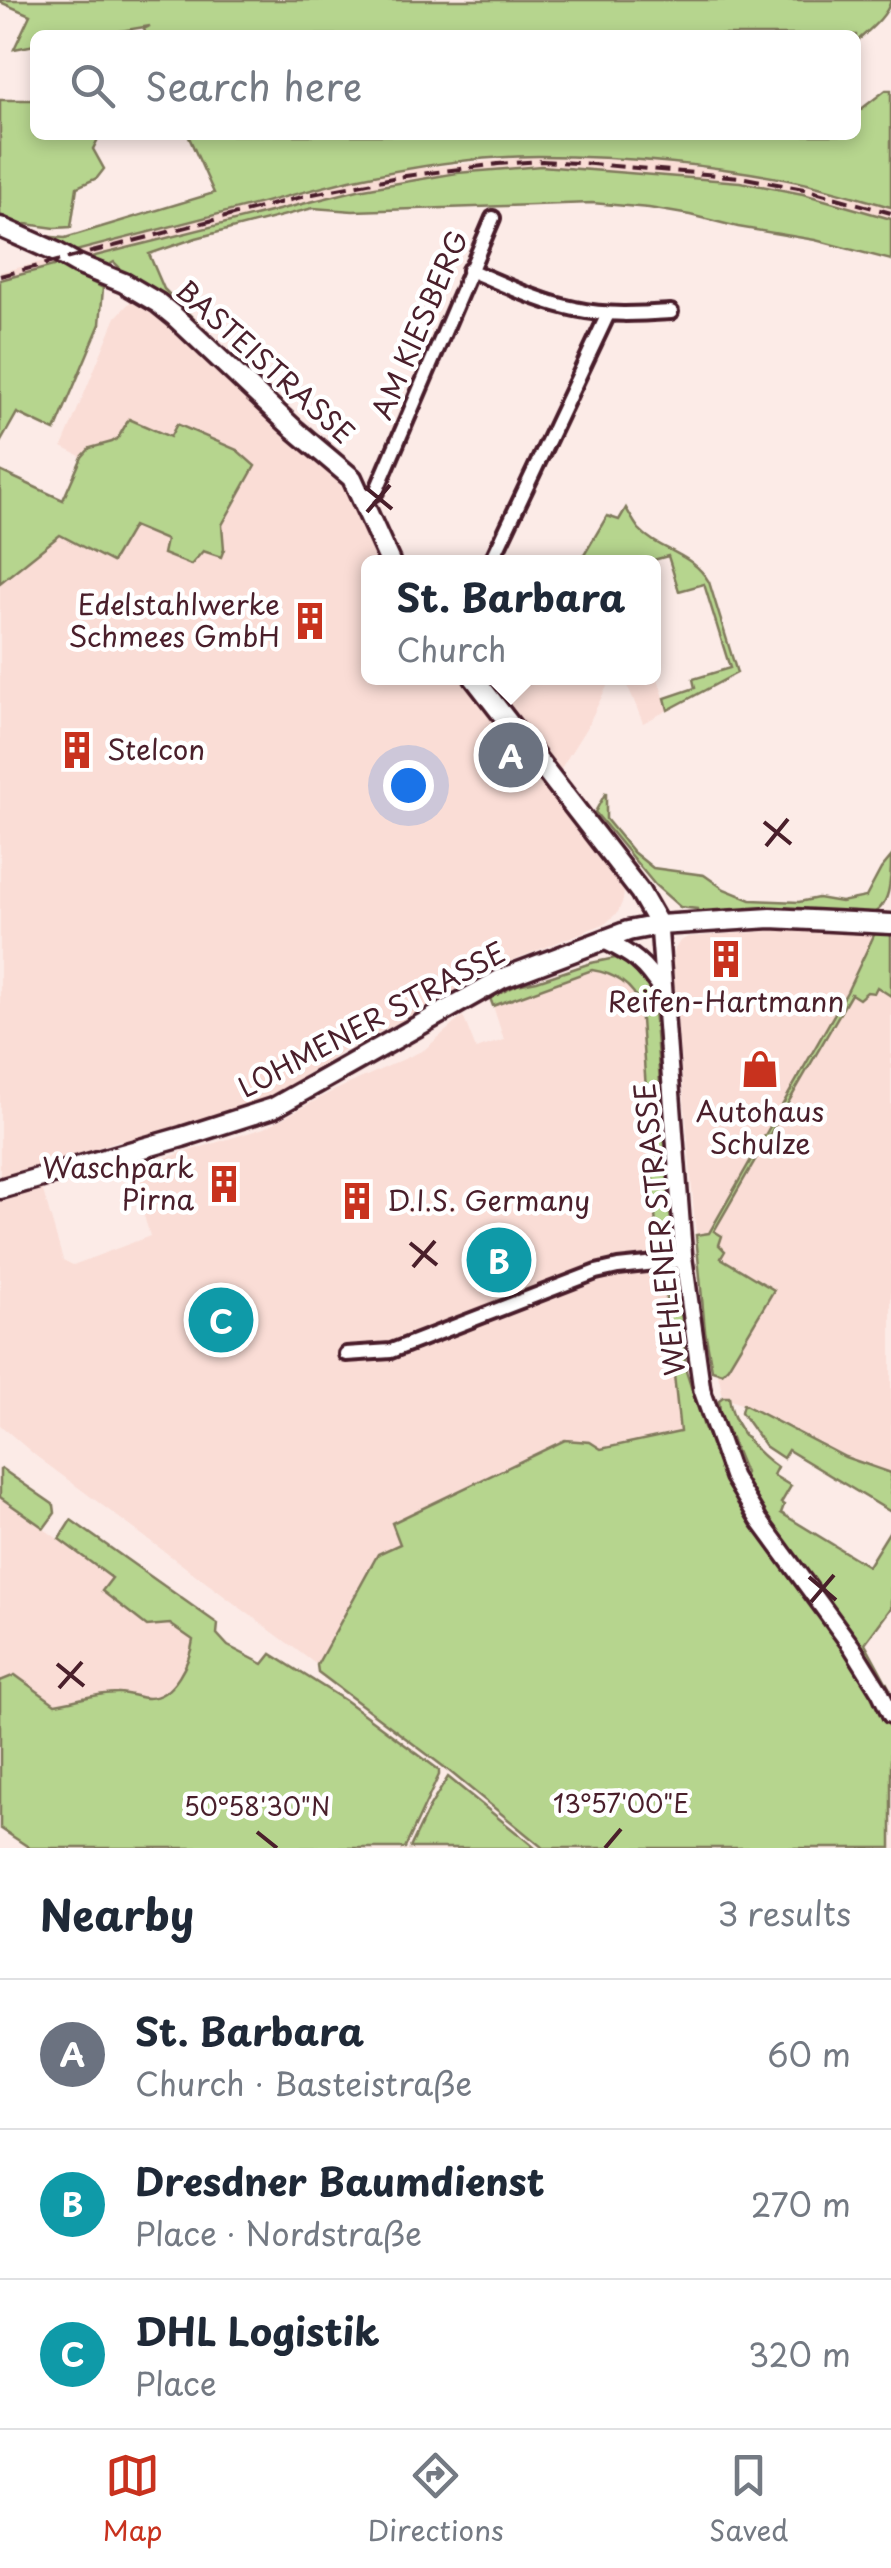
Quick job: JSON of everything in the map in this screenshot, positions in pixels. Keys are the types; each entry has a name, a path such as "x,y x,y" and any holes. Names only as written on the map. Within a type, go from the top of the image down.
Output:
{"main road":[{"name":"BASTEISTRASSE","path":"0,227 158,302 294,429 346,471 387,555"},
{"path":"479,685 640,892 659,924"},
{"name":"LOHMENER STRASSE","path":"0,1188 164,1143 272,1108 503,978 628,931 659,924 771,918 891,924"}],"street":[{"name":"AM KIESBERG","path":"362,500 376,492 494,218"},
{"path":"470,270 574,309 608,314 671,312"},
{"path":"494,555 608,314"},
{"name":"WEHLENER STRASSE","path":"659,924 684,1260 702,1390 734,1477 759,1520 868,1671 891,1715"},
{"path":"603,940 640,961 664,994"},
{"path":"346,1354 391,1351 596,1272 684,1260"}],"shaded area":[{"path":"537,156 641,161 739,172 891,207 891,219 803,194 740,182 541,166 457,173 358,190 83,259 72,252 393,171"},
{"path":"58,258 66,263 0,280 0,272"},
{"path":"132,300 163,321 344,486 375,555 361,555 361,685 465,685 624,891 623,900 618,912 606,923 503,964 402,1022 352,1043 317,1071 269,1098 0,1178 0,471 63,500 82,457 62,447 116,317"},
{"path":"491,685 608,685 558,773"},
{"path":"626,685 660,685 668,710 643,723"},
{"path":"810,928 875,932 847,992 709,1233 696,1235 672,960 675,949 688,937"},
{"path":"592,970 606,972 622,982 636,994 640,1006 658,1255 642,1259 663,1270 680,1432 601,1449 392,1523 401,1544 378,1554 317,1665 0,1425 0,1194 41,1184 63,1260 73,1265 150,1236 130,1169 264,1128 424,1050 463,1016 476,1049 504,1040 493,1006"},
{"path":"877,987 891,996 891,1473 845,1457 723,1397 718,1373 723,1373 721,1258 725,1251 719,1245 722,1236 714,1232 851,994"},
{"path":"0,1497 112,1578 102,1592 170,1624 194,1640 176,1682 160,1695 149,1698 119,1692 55,1704 15,1675 0,1681"}],"green space":[{"path":"891,0 882,18 861,37 861,30 144,30 150,26 126,30 30,30 30,46 14,49 30,15 0,2"},
{"path":"891,90 891,207 803,183 705,167 570,156 515,156 444,163 350,180 72,252 39,236 65,238 214,193 190,140 861,140 861,109"},
{"path":"0,100 30,100 30,140 98,140 93,149 104,169 97,178 77,187 71,227 16,226 0,219"},
{"path":"541,166 740,182 803,194 891,219 891,260 815,240 649,208 592,203 353,211 313,208 149,254 164,289 203,328 200,331 115,272 119,267 114,262 104,268 83,259 358,190 457,173"},
{"path":"57,265 103,288 100,324 55,431 17,413 0,443 0,280"},
{"path":"129,419 170,437 177,424 237,450 255,466 222,525 221,557 203,551 191,565 163,554 166,540 133,526 112,562 60,535 0,583 0,471 63,500 82,457 90,448 118,438"},
{"path":"626,508 647,536 702,572 709,582 737,673 668,710 665,698 695,688 693,679 730,668 704,584 679,591 668,556 584,555 607,516 619,520"},
{"path":"606,792 606,819 633,852 653,868 704,875 751,900 799,902 818,898 841,902 866,897 891,857 886,899 869,915 780,908 698,913 697,909 680,907 655,885 595,812"},
{"path":"875,933 891,935 891,996 877,987 874,993 867,992 859,999 851,994 714,1231 722,1236 719,1245 725,1251 721,1258 774,1290 728,1367 722,1373 712,1370 696,1235 709,1233 847,992"},
{"path":"615,958 632,966 635,963 649,982 653,997 673,1242 658,1255 640,1006 633,992 615,977 592,970 493,1006 490,998 517,985"},
{"path":"663,1270 676,1277 686,1371 704,1427 736,1495 849,1651 891,1730 891,1848 543,1848 318,1672 317,1665 378,1554 400,1544 392,1523 565,1440 590,1442 601,1449 680,1432"},
{"path":"729,1397 746,1436 777,1467 773,1475 791,1486 781,1503 781,1513 868,1566 891,1529 891,1608 865,1643 891,1691 891,1702 764,1517 742,1478 745,1473 720,1412 719,1400"},
{"path":"743,1404 845,1457 891,1473 891,1512 788,1450 783,1458 765,1446 741,1412"},
{"path":"2,1469 54,1505 55,1513 44,1528 0,1497"},
{"path":"71,1520 218,1624 217,1634 228,1646 263,1664 271,1654 346,1701 439,1770 405,1848 30,1848 0,1828 0,1681 15,1675 55,1704 109,1693 148,1698 173,1685 191,1649 193,1640 170,1624 147,1626 102,1591 112,1578 59,1539"},
{"path":"448,1777 535,1848 410,1848"}],"railway":[{"path":"0,276 313,194 398,177 498,164 542,161 740,177 804,189 891,213"}],"place":[{"name":"Edelstahlwerke Schmees GmbH","path":"310,621"},
{"name":"Stelcon","path":"77,750"},
{"name":"St. Barbara","path":"511,755"},
{"name":"Reifen-Hartmann","path":"726,959"},
{"name":"Autohaus Schulze","path":"760,1069"},
{"name":"Waschpark Pirna","path":"224,1184"},
{"name":"D.I.S. Germany","path":"357,1201"},
{"name":"Dresdner Baumdienst","path":"499,1260"},
{"name":"DHL Logistik","path":"221,1320"}]}
